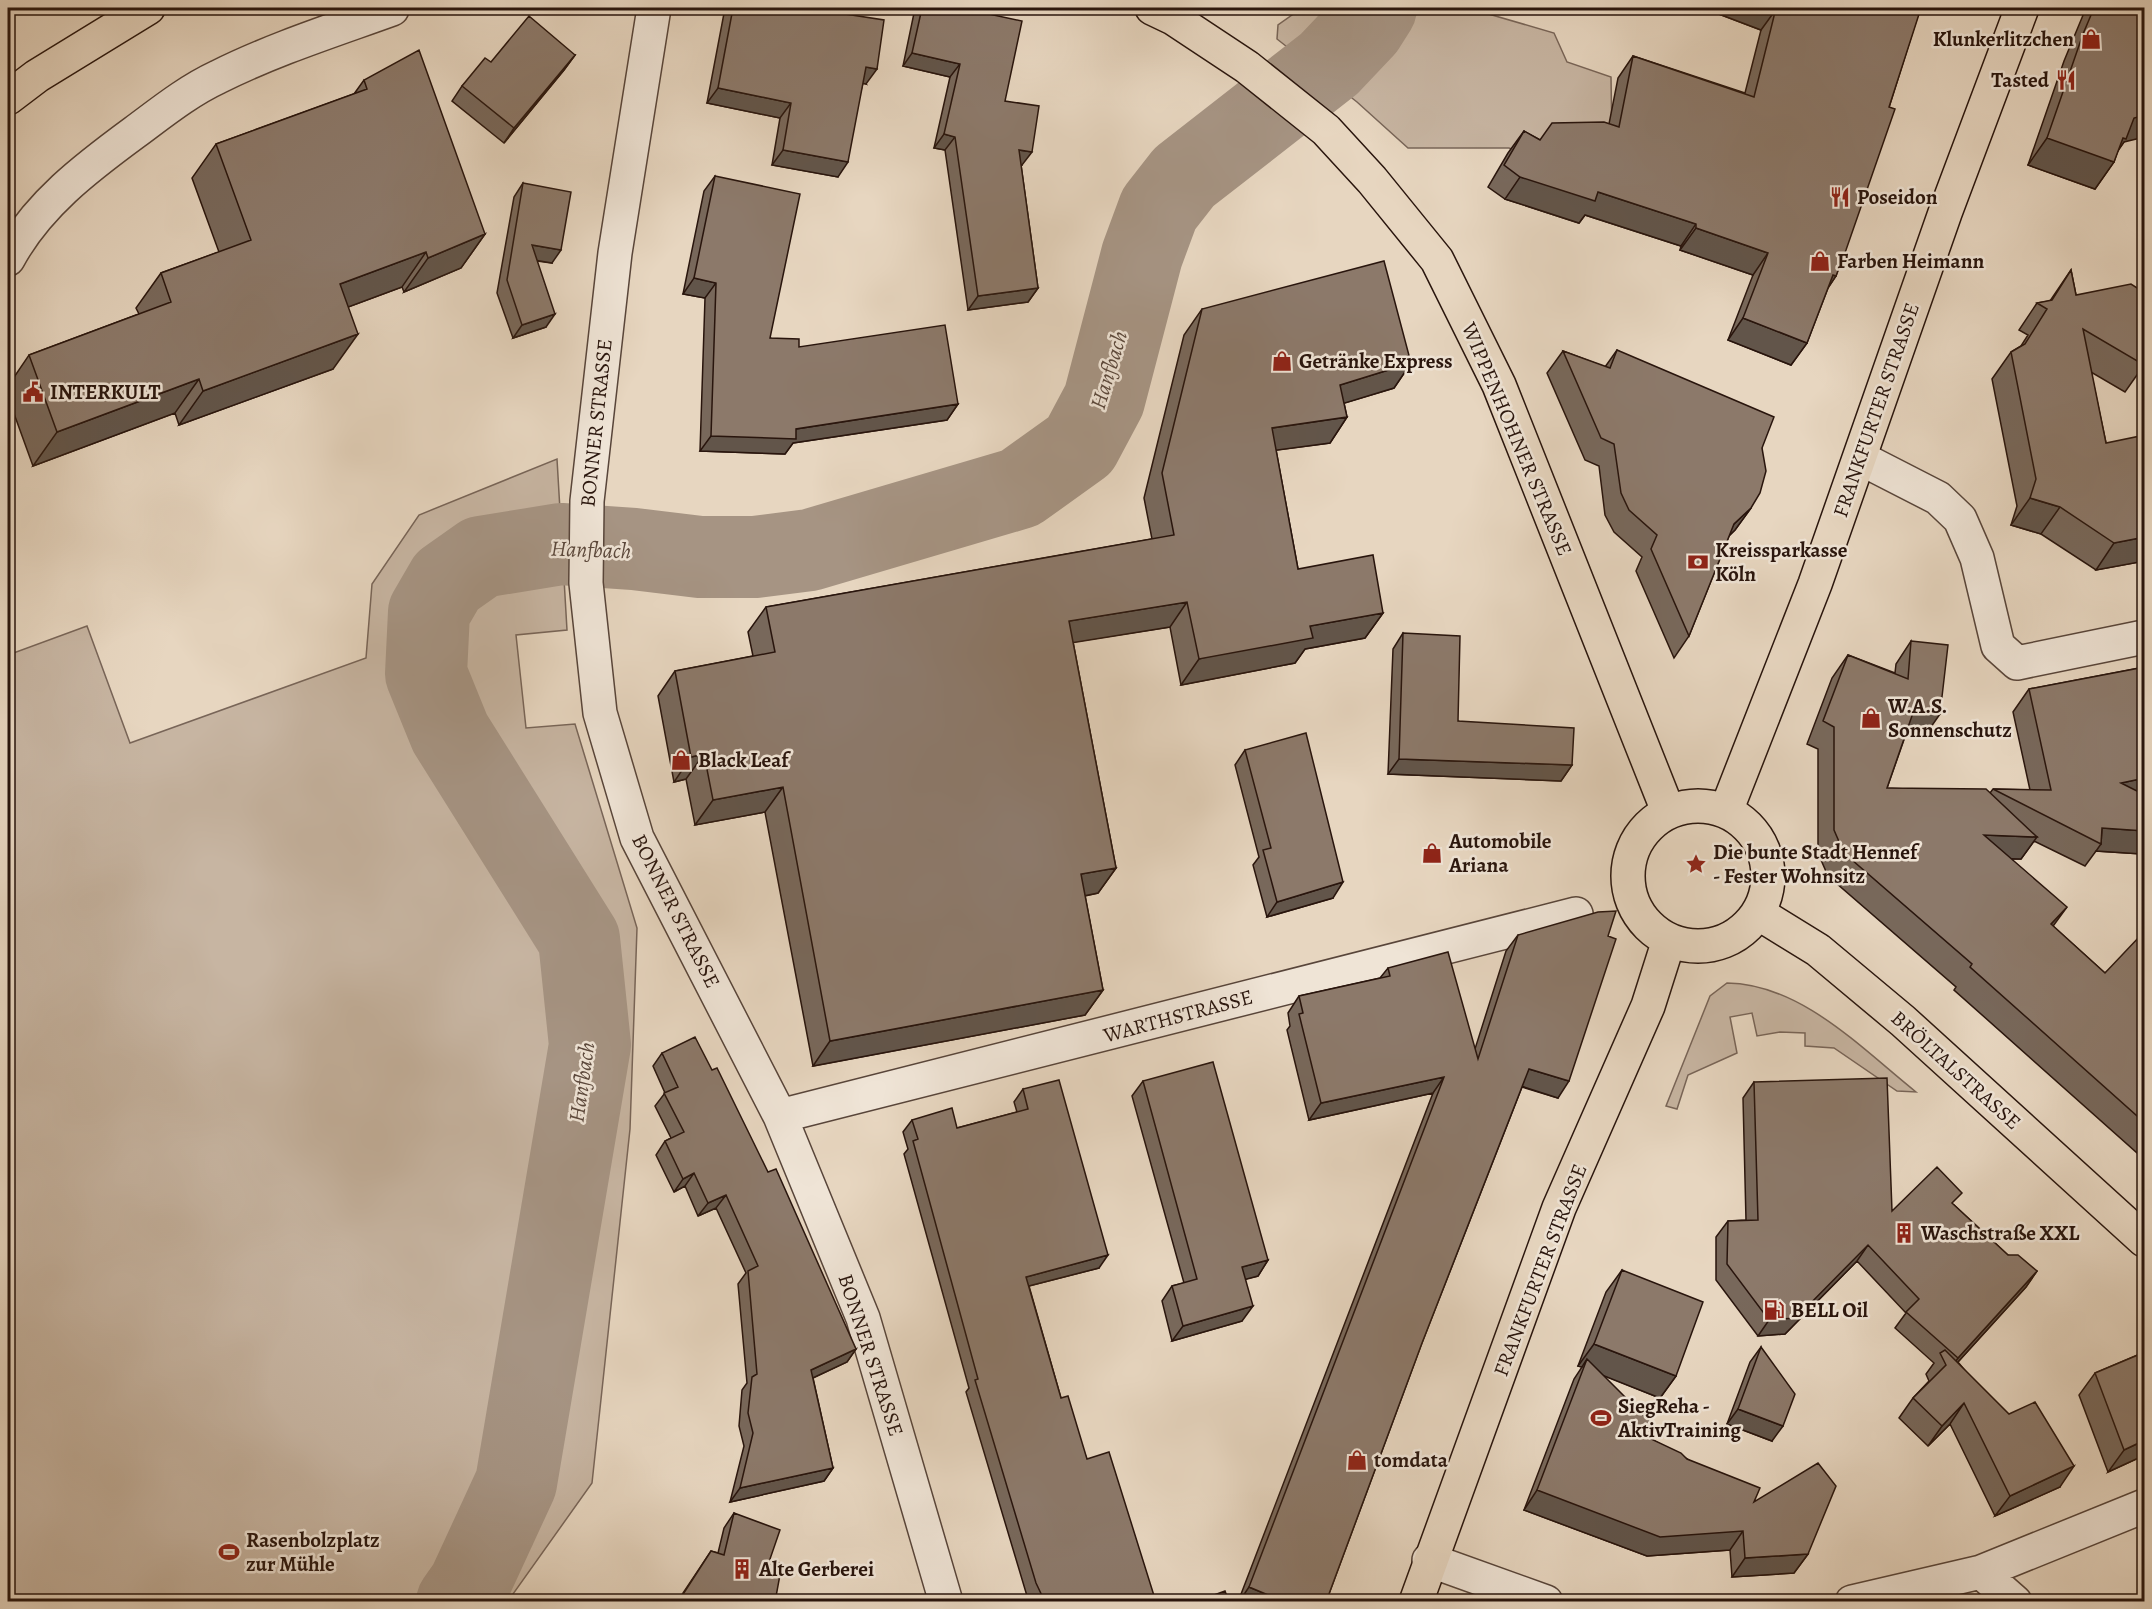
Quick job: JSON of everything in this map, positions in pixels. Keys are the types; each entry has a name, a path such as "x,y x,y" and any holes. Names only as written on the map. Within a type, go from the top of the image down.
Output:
{"main road":[{"path":"8,99 37,76 148,8"},
{"name":"WIPPENHOHNER STRASSE","path":"1152,8 1173,18 1247,66 1326,130 1372,180 1437,260 1499,385 1668,812"},
{"name":"FRANKFURTER STRASSE","path":"1726,811 1815,584 1945,213 2022,8"},
{"path":"1688,806 1707,806 1726,811 1747,825 1761,844 1768,867 1767,891 1758,914 1745,929 1728,940 1709,946 1688,946 1669,940 1652,929 1639,914 1630,896 1628,876 1631,856 1639,838 1652,823 1668,812 1688,806"},
{"name":"BRÖLTALSTRASSE","path":"1758,914 1818,950 1903,1021 2145,1240"},
{"name":"FRANKFURTER STRASSE","path":"1416,1602 1429,1560 1559,1208 1648,1006 1669,940"}],"street":[{"name":"BONNER STRASSE","path":"654,8 615,253 587,501 586,583 600,712 637,838 780,1116 863,1318 946,1602"},
{"path":"8,259 22,232 66,186 171,104 217,77 255,60 392,9"},
{"path":"1860,458 1938,498 1960,519 1977,558 1998,646 2017,663 2145,637"},
{"name":"WARTHSTRASSE","path":"780,1116 1576,914"},
{"path":"1852,1602 1981,1572 2145,1506"},
{"path":"1429,1560 1546,1602"},
{"path":"1981,1572 2015,1602"}],"shaded area":[{"path":"1302,8 1468,8 1554,33 1567,62 1611,77 1612,141 1526,155 1509,148 1408,148 1357,102 1277,39 1278,25"},
{"path":"557,459 567,630 516,635 526,728 575,724 637,928 630,1129 592,1483 508,1601 8,1601 8,655 87,626 130,743 366,658 372,584 419,515"},
{"path":"1727,983 1754,986 1780,994 1805,1006 1852,1038 1916,1092 1897,1091 1834,1048 1805,1046 1805,1033 1780,1032 1757,1036 1752,1013 1730,1017 1737,1053 1688,1075 1677,1109 1666,1106 1710,996"}],"building":[{"path":"733,8 806,8 884,20 877,69 866,67 848,162 783,150 791,103 718,88"},
{"path":"922,8 961,8 1022,21 1005,101 1039,106 1032,152 1019,150 1038,288 978,296 955,137 944,134 960,64 912,53"},
{"path":"1776,8 1921,8 1889,107 1895,109 1846,250 1836,276 1833,275 1807,343 1743,318 1768,253 1696,228 1696,224 1598,192 1595,201 1520,177 1504,165 1524,131 1540,140 1552,123 1604,122 1619,127 1633,56 1754,97"},
{"path":"2094,8 2145,8 2145,115 2134,118 2114,162 2047,138"},
{"path":"529,16 575,55 514,128 462,86 485,58 491,62"},
{"path":"419,50 485,234 428,258 426,252 340,284 358,334 203,391 199,379 57,432 29,355 171,302 161,273 251,240 216,144 367,89 364,80"},
{"path":"715,176 800,194 770,338 799,339 799,347 945,325 958,404 796,429 796,439 711,436 716,283 694,278"},
{"path":"523,183 571,192 561,250 532,245 555,314 522,325 507,280"},
{"path":"1384,261 1411,363 1340,385 1347,417 1272,428 1298,569 1373,555 1383,613 1310,626 1313,638 1199,659 1187,602 1069,621 1116,868 1081,874 1103,990 830,1041 783,787 713,800 704,754 691,757 675,671 775,652 766,607 1174,535 1162,473 1202,309"},
{"path":"2071,270 2076,295 2131,284 2145,293 2144,365 2083,329 2106,443 2145,435 2145,537 2114,543 2060,507 2030,498 2036,479 2011,352 2025,344 2047,309 2037,303 2052,300"},
{"path":"1617,350 1774,417 1762,448 1766,471 1760,493 1751,508 1734,524 1689,636 1651,549 1657,535 1629,510 1621,493 1614,444 1601,438 1563,351 1610,368"},
{"path":"1403,633 1460,636 1458,721 1574,728 1572,765 1399,759"},
{"path":"1911,641 1948,645 1940,714 1914,710 1887,788 1986,789 2037,837 1984,835 2067,907 2051,924 2105,973 2141,935 2145,938 2145,1123 1970,967 1972,964 1844,853 1834,830 1834,727 1823,721 1848,655 1908,679"},
{"path":"2145,667 2145,778 2121,783 2145,795 2145,831 2102,828 2101,844 1993,789 2051,790 2029,689"},
{"path":"1306,733 1343,882 1277,902 1263,850 1271,848 1245,750"},
{"path":"1616,911 1608,936 1616,939 1569,1081 1529,1069 1422,1343 1326,1602 1285,1602 1249,1587 1444,1077 1321,1103 1299,1014 1303,1013 1299,996 1390,976 1388,968 1448,952 1478,1059 1518,935 1598,912"},
{"path":"695,1037 712,1070 717,1068 768,1172 776,1169 856,1349 811,1370 833,1468 740,1488 753,1433 748,1413 752,1377 757,1374 748,1271 758,1266 726,1195 708,1203 694,1173 683,1179 665,1141 684,1132 664,1093 678,1087 662,1053"},
{"path":"1213,1062 1268,1260 1242,1267 1253,1306 1183,1326 1172,1286 1197,1279 1143,1081"},
{"path":"1887,1078 1892,1211 1937,1167 1962,1193 1952,1203 2008,1255 2018,1255 2037,1271 1958,1358 1906,1312 1919,1299 1868,1245 1796,1318 1769,1320 1727,1264 1728,1221 1758,1220 1754,1082"},
{"path":"1059,1080 1108,1255 1026,1277 1061,1398 1068,1396 1087,1459 1109,1452 1156,1602 1045,1602 1036,1583 975,1380 978,1379 913,1141 918,1139 912,1120 952,1108 957,1128 1028,1109 1023,1089"},
{"path":"1622,1270 1703,1302 1676,1376 1594,1344"},
{"path":"1761,1347 1795,1394 1783,1426 1738,1409"},
{"path":"1945,1350 2009,1414 2035,1402 2074,1466 2010,1496 1964,1403 1942,1426 1913,1398 1946,1365 1940,1353"},
{"path":"2145,1352 2145,1440 2124,1450 2095,1373"},
{"path":"1587,1359 1656,1428 1651,1439 1681,1453 1687,1459 1760,1488 1754,1502 1818,1463 1836,1486 1808,1554 1745,1558 1743,1531 1660,1537 1537,1490"},
{"name":"Alte Gerberei","path":"734,1513 780,1530 770,1559 782,1564 775,1602 756,1596 754,1602 678,1602 711,1551 724,1555"},
{"path":"1225,1591 1229,1602 1195,1602"}],"waterway":[{"name":"Hanfbach","path":"457,1602 469,1585 516,1483 590,1045 579,939 450,733 426,674 429,612 447,581 481,557 561,544 634,549 700,557 755,557 810,550 1020,488 1080,445 1104,400 1142,255 1159,209 1184,177 1329,64 1364,27 1376,8"}],"place":[{"name":"Klunkerlitzchen","path":"2091,39"},
{"name":"Tasted","path":"2066,80"},
{"name":"Poseidon","path":"1840,197"},
{"name":"Farben Heimann","path":"1820,261"},
{"name":"Getränke Express","path":"1282,361"},
{"name":"INTERKULT","path":"33,392"},
{"name":"Kreissparkasse Köln","path":"1698,562"},
{"name":"W.A.S. Sonnenschutz","path":"1871,718"},
{"name":"Black Leaf","path":"681,760"},
{"name":"Automobile Ariana","path":"1432,853"},
{"name":"Die bunte Stadt Hennef - Fester Wohnsitz","path":"1696,864"},
{"name":"Waschstraße XXL","path":"1904,1233"},
{"name":"BELL Oil","path":"1774,1310"},
{"name":"SiegReha - AktivTraining","path":"1601,1418"},
{"name":"tomdata","path":"1357,1460"},
{"name":"Rasenbolzplatz zur Mühle","path":"229,1552"},
{"name":"Alte Gerberei","path":"742,1569"}]}
